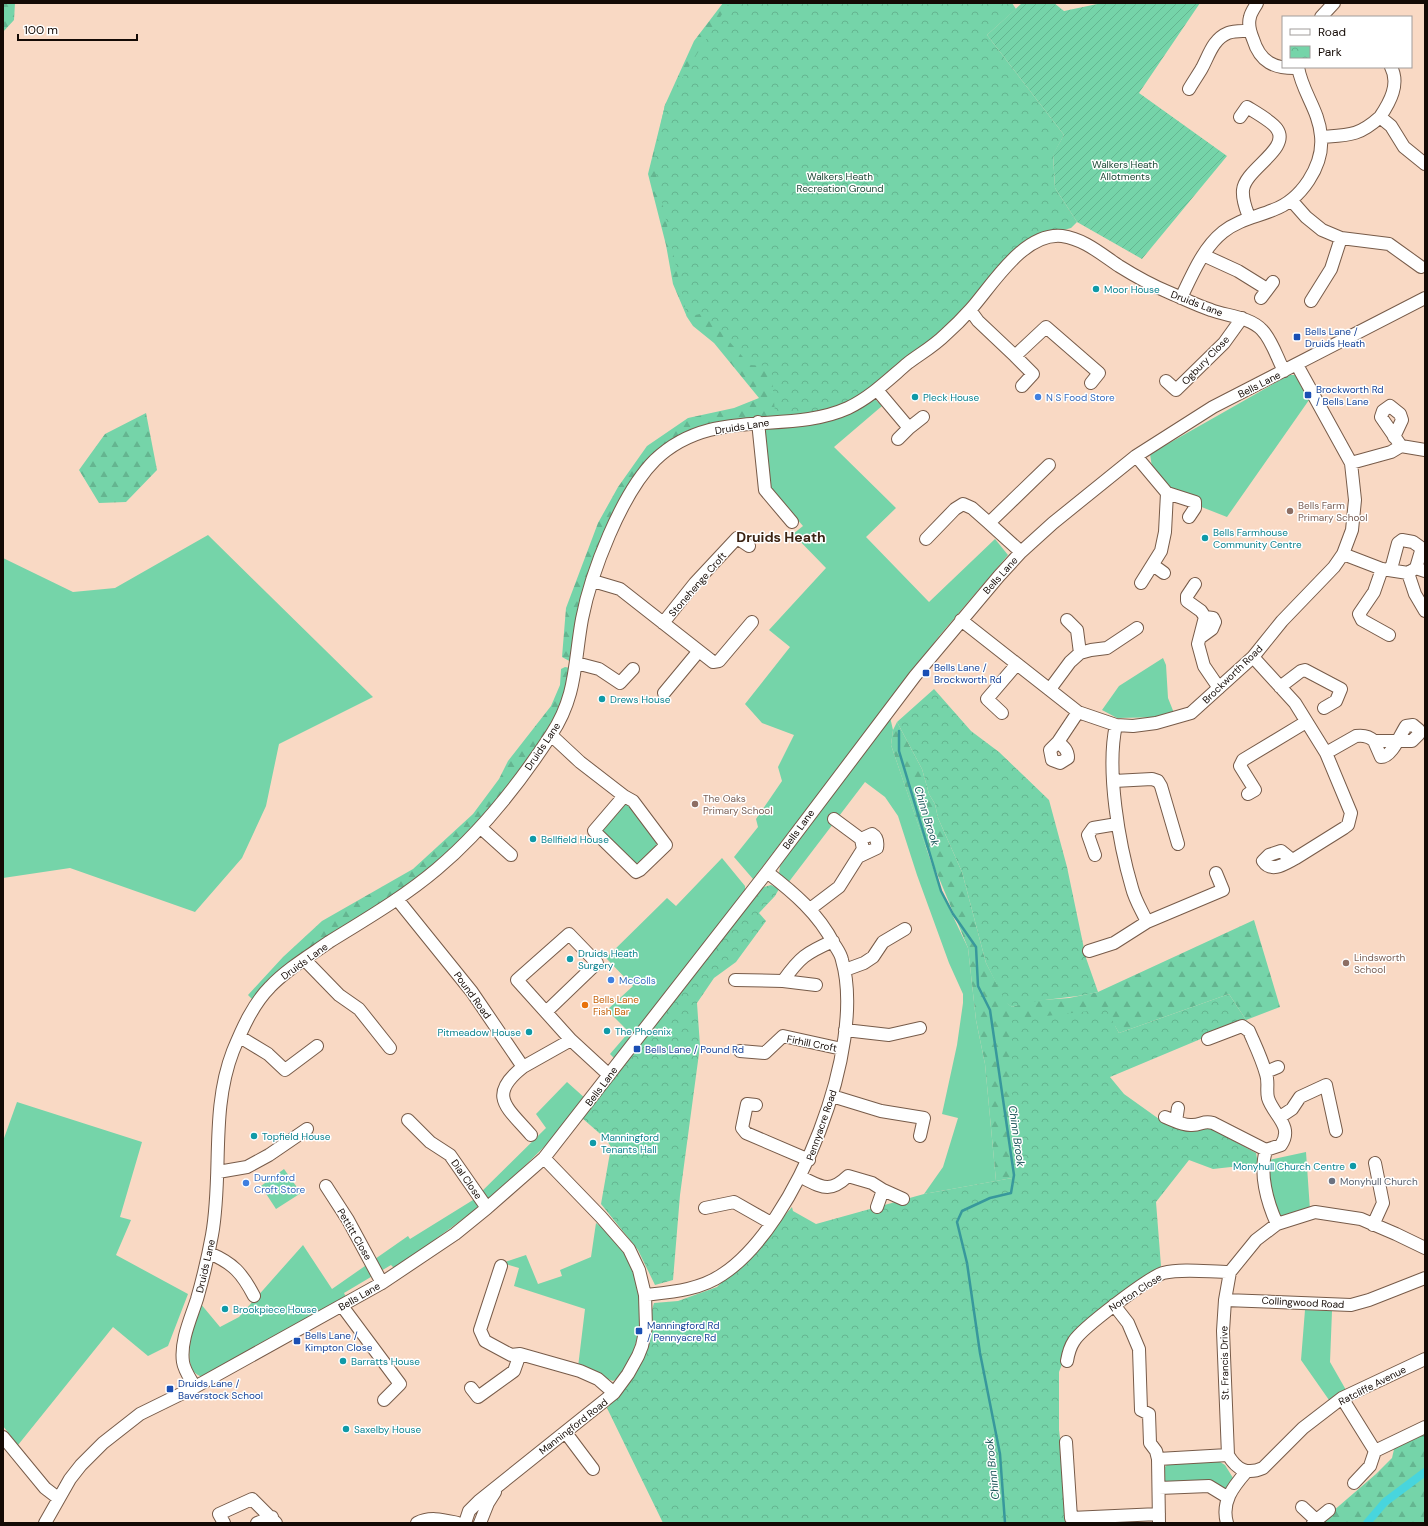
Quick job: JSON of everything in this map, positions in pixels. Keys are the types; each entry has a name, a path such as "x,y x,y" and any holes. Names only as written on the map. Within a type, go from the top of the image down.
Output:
{"street":[{"path":"1257,3 1250,18 1250,31 1257,51 1263,60 1282,67"},
{"path":"1322,16 1334,3"},
{"path":"1190,82 1214,44 1222,36 1234,31 1250,31"},
{"path":"1181,298 1203,255 1224,231 1249,217 1274,210 1291,200 1305,185 1315,169 1322,137 1318,115 1300,79 1298,68"},
{"path":"1322,137 1356,133 1367,128 1380,117 1388,106 1393,93 1395,83 1391,68"},
{"path":"1240,116 1247,107 1277,129 1280,138 1278,148 1247,179 1243,189 1243,201 1249,217"},
{"path":"1380,117 1391,126 1404,147 1424,160"},
{"path":"1291,200 1314,224 1322,230 1341,238 1389,244 1414,266"},
{"name":"Druids Lane","path":"195,1387 183,1363 184,1348 187,1331 209,1254 215,1221 220,1109 231,1058 240,1036 255,1007 267,990 304,959 397,900 437,869 481,828 551,735 570,698 582,617 593,581 627,499 643,474 657,459 675,444 691,436 726,426 825,417 853,406 878,390 943,337 970,310 1003,269 1033,242 1045,237 1058,236 1079,240 1148,284 1219,312 1242,318 1259,326 1265,333 1284,371"},
{"path":"1316,299 1331,268 1341,238"},
{"path":"1203,255 1238,271 1267,289"},
{"name":"Bells Lane","path":"195,1387 342,1306 382,1283 425,1255 487,1208 544,1158 610,1075 915,676 961,620 1021,552 1093,489 1136,456 1213,407 1425,298"},
{"path":"970,310 978,321 1033,374 1022,386"},
{"name":"Ogbury Close","path":"1166,381 1176,390 1224,343 1242,318"},
{"path":"1015,356 1046,327 1099,373 1091,383"},
{"name":"Brockworth Road","path":"961,620 1078,712 1116,725 1156,724 1185,716 1202,704 1253,657 1282,621 1309,595 1343,554 1352,530 1355,510 1355,490 1351,463 1297,365"},
{"path":"878,390 909,428"},
{"path":"898,439 923,417"},
{"path":"758,422 765,490 792,522"},
{"path":"1351,463 1391,452 1398,442 1425,450"},
{"path":"1136,456 1167,493 1195,502 1195,508 1189,517"},
{"path":"989,523 1049,464"},
{"path":"1141,584 1161,551 1165,532 1167,493"},
{"path":"926,539 955,509 963,504 972,508 1021,552"},
{"name":"Stonehenge Croft","path":"663,623 695,583 737,538 749,546"},
{"path":"1389,635 1362,620 1359,614 1387,569 1398,543 1402,540 1413,542 1420,546 1421,551 1416,570 1415,594 1425,611"},
{"path":"1343,554 1387,569 1416,570"},
{"path":"1153,565 1164,573"},
{"name":"Stonehenge Croft","path":"593,581 620,589 698,652 713,662 719,662 752,622"},
{"path":"1195,584 1187,596 1187,601 1201,611 1205,618 1213,618 1215,622 1214,626 1201,637 1198,644 1204,666 1219,688"},
{"path":"1067,620 1077,630 1080,653"},
{"path":"1050,689 1070,662 1080,653 1107,648 1137,628"},
{"path":"664,693 698,652"},
{"path":"1253,657 1295,703 1326,753 1351,813 1350,819 1344,828 1292,860 1276,868 1269,866 1263,861"},
{"path":"576,663 599,669 620,683 633,669"},
{"path":"1002,713 987,699 1017,664"},
{"path":"1280,687 1301,671 1305,670 1341,689 1336,701 1324,708"},
{"path":"1058,742 1078,712"},
{"path":"1248,794 1254,790 1240,766 1242,760 1306,722"},
{"path":"1116,725 1113,737 1117,824 1132,890 1146,922"},
{"path":"551,735 580,762 624,796 633,801 666,845 636,872 594,831 624,796"},
{"path":"1326,753 1356,736 1370,737 1374,741 1381,757 1385,757 1390,754 1397,740 1374,741"},
{"path":"1114,781 1152,779 1158,781 1161,786 1169,832 1178,844"},
{"path":"810,909 839,887 860,856 863,849 861,839 834,819"},
{"path":"1095,855 1088,835 1093,828 1117,824"},
{"path":"481,828 511,855"},
{"name":"Pennyacre Road","path":"645,1295 680,1291 703,1285 722,1275 748,1254 771,1223 801,1177 809,1160 832,1096 846,1030 848,995 842,958 825,927 810,909 766,872"},
{"path":"1089,951 1114,943 1146,922 1223,890 1216,873"},
{"name":"Pound Road","path":"397,900 472,992 522,1067"},
{"path":"845,970 864,963 873,957 882,942 905,929"},
{"path":"546,1012 597,963 569,934 517,980 571,1040 610,1075"},
{"path":"783,981 798,960 810,952 833,941"},
{"path":"304,959 339,995 359,1009 390,1048"},
{"path":"735,980 783,981 816,985"},
{"path":"1208,1039 1242,1026 1248,1031 1266,1072 1269,1100 1280,1117 1285,1130 1284,1140 1281,1145 1265,1154"},
{"path":"846,1030 889,1035 920,1028"},
{"path":"240,1036 268,1054 285,1070 317,1046"},
{"name":"Firhill Croft","path":"740,1051 765,1053 783,1036 842,1048"},
{"path":"531,1135 506,1106 502,1092 508,1079 522,1067 571,1040"},
{"path":"1266,1072 1278,1067"},
{"path":"1280,1117 1292,1109 1300,1097 1326,1085 1336,1131"},
{"path":"832,1096 881,1111 924,1118 920,1136"},
{"path":"756,1105 747,1104 742,1128 746,1133 809,1160"},
{"path":"1178,1108 1170,1119 1193,1126 1205,1121 1214,1123 1265,1154"},
{"name":"Dial Close","path":"408,1120 430,1142 450,1155 487,1208"},
{"path":"218,1172 247,1167 269,1155 307,1128"},
{"path":"1265,1154 1265,1181 1269,1208 1277,1224"},
{"name":"Manningford Road","path":"465,1523 470,1511 479,1501 566,1433 614,1393 628,1374 642,1346 646,1327 645,1295 639,1270 629,1249 544,1158"},
{"path":"1374,1225 1383,1203 1375,1163"},
{"path":"801,1177 824,1188 839,1184 848,1176 872,1183 903,1199"},
{"name":"Pettitt Close","path":"326,1186 348,1220 382,1283"},
{"path":"877,1206 883,1190"},
{"path":"705,1208 734,1202 771,1223"},
{"path":"1230,1272 1256,1240 1277,1224 1315,1212 1354,1218 1374,1225 1425,1248"},
{"path":"209,1254 234,1266 245,1279 254,1296"},
{"path":"501,1266 480,1330 485,1341 511,1355 520,1354 580,1371 598,1379 614,1393"},
{"name":"Norton Close","path":"1067,1361 1074,1341 1080,1333 1114,1305 1161,1274 1179,1271 1230,1272"},
{"name":"St. Francis Drive","path":"1228,1455 1223,1331 1225,1300 1230,1272"},
{"name":"Collingwood Road","path":"1225,1300 1351,1305 1369,1300 1425,1278"},
{"path":"1071,1446 1071,1521 1159,1519 1158,1459 1156,1451 1150,1443 1149,1414 1141,1410 1139,1350 1128,1323 1114,1305"},
{"path":"342,1306 400,1384 384,1400"},
{"path":"471,1388 478,1397 514,1371 520,1354"},
{"name":"Ratcliffe Avenue","path":"1246,1472 1263,1468 1304,1428 1342,1398 1425,1359"},
{"path":"45,1523 58,1498 81,1465 103,1443 140,1414 195,1387"},
{"path":"1342,1398 1376,1451"},
{"path":"1354,1484 1370,1466 1376,1451 1425,1427"},
{"path":"566,1433 593,1470"},
{"path":"3,1437 45,1488 58,1498"},
{"path":"1158,1459 1228,1455 1238,1468 1246,1472 1227,1498 1225,1517 1226,1523"},
{"name":"Manningford Road","path":"480,1523 488,1503 502,1483"},
{"path":"1159,1488 1209,1486 1227,1498"},
{"path":"224,1523 219,1514 252,1499 274,1520"},
{"path":"1302,1508 1315,1521 1329,1510"},
{"path":"417,1523 428,1519 438,1518 458,1523"},
{"path":"257,1523 274,1520"}],"green space":[{"path":"3,3 15,3 14,20 3,32"},
{"path":"723,3 749,3 764,351 788,385 783,417 760,417 698,428 649,462 579,605 573,663 562,657 566,608 598,523 618,487 647,446 688,418 734,408 759,398 714,343 693,326 687,317 673,284 666,245 648,174 665,105 694,41"},
{"name":"Walkers Heath Recreation Ground","path":"729,3 1012,3 1016,9 987,35 1064,135 1053,155 1055,188 1077,222 1071,228 1031,239 952,325 875,388 833,411 783,417 775,413 771,366 750,365 704,313 687,317 653,160 665,105"},
{"name":"Walkers Heath Allotments","path":"1022,3 1054,3 1064,11 1102,3 1200,3 1139,93 1227,156 1142,259 1077,222 1055,188 1053,154 1064,135 987,35"},
{"path":"1289,375 1295,375 1309,400 1227,517 1199,506 1196,496 1170,488 1152,467 1150,454"},
{"path":"874,398 882,406 834,447 896,508 866,537 929,602 995,539 1008,555 940,635 753,879 734,857 758,827 756,819 782,781 778,767 794,735 762,723 745,704 790,647 769,630 826,568 793,534 803,526 768,485 763,436 767,427 773,425 824,422"},
{"path":"146,413 157,470 126,502 99,503 79,470 105,434"},
{"path":"208,535 373,697 279,744 266,806 242,858 195,912 70,868 3,878 3,558 73,592 115,588"},
{"path":"1163,658 1166,665 1168,698 1174,713 1166,717 1117,718 1102,710 1119,686"},
{"path":"565,667 570,668 570,676 556,720 523,768 476,828 432,869 254,1001 248,995 283,957 322,921 413,869 473,814 499,779 508,761 551,706 560,685 561,669"},
{"path":"934,689 971,731 999,752 1049,800 1067,867 1086,958 1098,992 1033,1002 1012,1007 1006,1003 986,963 962,872 938,818 935,804 929,794 922,769 897,722"},
{"path":"890,717 893,730 891,745 941,891 968,948 976,1020 985,1064 996,1181 924,1194 943,1167 958,1118 942,1114 957,1045 963,994 949,963 917,875 898,816 885,797 865,782 788,883 779,874 780,866"},
{"path":"897,722 922,769 929,794 935,804 938,818 962,872 986,963 1007,1003 1012,1007 1029,1001 1069,998 1098,992 1254,920 1280,1007 1246,1020 1229,994 1119,1033 1115,1026 1012,1178 996,1181 985,1064 976,1020 968,948 924,842 891,745 893,730"},
{"path":"623,805 631,805 658,843 640,862 632,864 602,834 603,829"},
{"path":"722,858 745,886 745,890 616,1060 610,1054 629,1032 607,1010 633,986 606,958 667,898 676,906"},
{"path":"771,885 779,889 775,896 759,913 766,921 736,962 714,978 697,1003 700,1046 680,1195 673,1280 655,1285 638,1250 601,1204 611,1147 606,1139 582,1118 673,999 764,887"},
{"path":"1229,994 1246,1020 1110,1077 1124,1094 1159,1119 1182,1129 1208,1127 1256,1153 1258,1164 1213,1169 1189,1160 1156,1202 1161,1266 1101,1309 1073,1335 1059,1372 1059,1430 1069,1517 1068,1523 663,1523 607,1408 626,1386 637,1370 649,1338 654,1303 678,1301 717,1287 749,1256 792,1207 793,1211 816,1224 924,1194 1012,1178 1012,1020 1106,1009 1119,1033"},
{"path":"567,1082 586,1099 548,1143 494,1196 395,1269 391,1265 344,1293 347,1299 204,1377 196,1374 191,1367 190,1346 200,1303 220,1327 239,1317 303,1245 332,1289 408,1236 410,1239 473,1200 546,1128 536,1114"},
{"path":"17,1102 142,1142 120,1217 131,1220 116,1255 188,1294 168,1346 148,1356 113,1327 18,1445 3,1426 3,1141"},
{"path":"1306,1152 1310,1210 1281,1219 1271,1199 1269,1160"},
{"path":"284,1169 301,1193 276,1209 261,1186"},
{"path":"596,1223 619,1243 637,1282 639,1296 639,1324 633,1352 623,1372 613,1381 578,1367 585,1309 514,1286 519,1268 502,1263 526,1255 538,1284 562,1276 560,1270 591,1257"},
{"path":"1305,1310 1332,1311 1330,1362 1346,1390 1329,1400 1301,1360"},
{"path":"1425,1432 1425,1523 1324,1523 1325,1518 1376,1474 1392,1458 1395,1445"},
{"path":"1220,1462 1225,1465 1233,1478 1229,1487 1223,1489 1168,1484 1164,1481 1164,1468 1170,1463"}],"waterway":[{"name":"Chinn Brook","path":"899,731 899,751 941,891 953,914 976,947 978,986 990,1010 1014,1175 1011,1193 990,1198 962,1211 957,1222 967,1263 980,1353 1000,1454 1005,1523"},
{"path":"1367,1523 1385,1502 1425,1472"}],"place":[{"name":"Moor House","path":"1096,289"},
{"name":"Bells Lane / Druids Heath","path":"1297,337"},
{"name":"Brockworth Rd / Bells Lane","path":"1308,395"},
{"name":"Pleck House","path":"915,397"},
{"name":"N S Food Store","path":"1038,397"},
{"name":"Bells Farm Primary School","path":"1290,511"},
{"name":"Bells Farmhouse Community Centre","path":"1205,538"},
{"name":"Bells Lane / Brockworth Rd","path":"926,673"},
{"name":"Drews House","path":"602,699"},
{"name":"The Oaks Primary School","path":"695,804"},
{"name":"Bellfield House","path":"533,839"},
{"name":"Druids Heath Surgery","path":"570,959"},
{"name":"Lindsworth School","path":"1346,963"},
{"name":"McColls","path":"611,980"},
{"name":"Bells Lane Fish Bar","path":"585,1005"},
{"name":"The Phoenix","path":"607,1031"},
{"name":"Pitmeadow House","path":"529,1032"},
{"name":"Bells Lane / Pound Rd","path":"637,1049"},
{"name":"Topfield House","path":"254,1136"},
{"name":"Manningford Tenants Hall","path":"593,1143"},
{"name":"Monyhull Church Centre","path":"1353,1166"},
{"name":"Monyhull Church","path":"1332,1181"},
{"name":"Durnford Croft Store","path":"246,1183"},
{"name":"Brookpiece House","path":"225,1309"},
{"name":"Manningford Rd / Pennyacre Rd","path":"639,1331"},
{"name":"Bells Lane / Kimpton Close","path":"297,1341"},
{"name":"Barratts House","path":"343,1361"},
{"name":"Druids Lane / Baverstock School","path":"170,1389"},
{"name":"Saxelby House","path":"346,1429"}],"district":[{"name":"Druids Heath","path":"781,537"}]}
